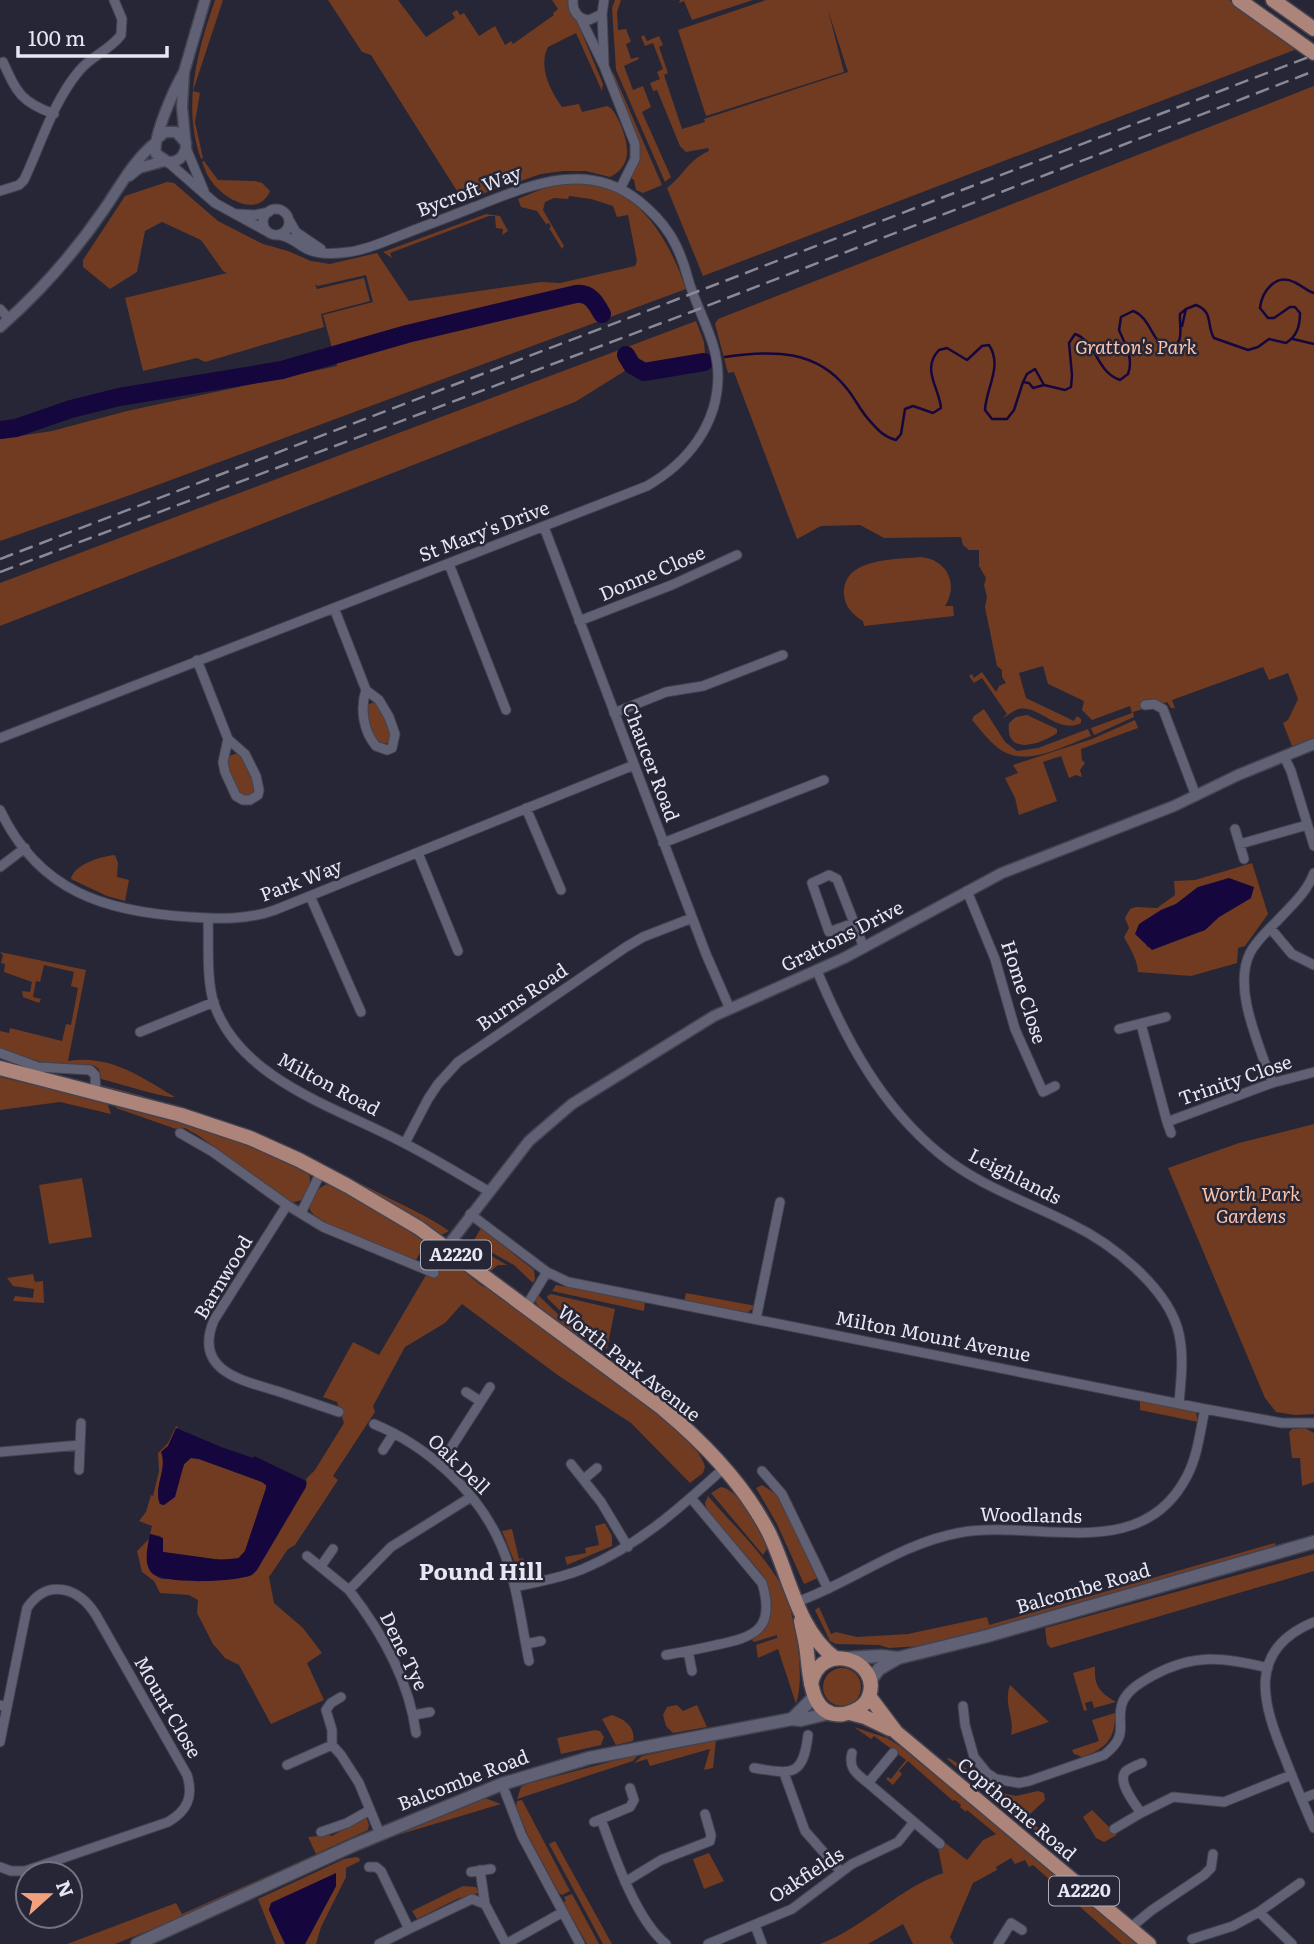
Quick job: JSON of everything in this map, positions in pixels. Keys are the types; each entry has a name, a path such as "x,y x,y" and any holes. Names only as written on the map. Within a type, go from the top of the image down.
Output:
{"main road":[{"path":"1239,0 1314,53"},
{"path":"1273,0 1314,29"},
{"name":"Worth Park Avenue","path":"0,1068 222,1128 277,1150 385,1207 446,1248 684,1426 724,1468 766,1528 797,1602 816,1637 841,1658"},
{"name":"Balcombe Road","path":"869,1689 879,1669 898,1658 988,1636 1314,1542"},
{"path":"797,1602 813,1691 823,1709 830,1713 850,1713 865,1717 896,1732"},
{"path":"841,1658 862,1666 869,1689 864,1704 850,1713"},
{"path":"792,1719 813,1691 813,1675 819,1667 841,1658 898,1658"},
{"name":"Copthorne Road","path":"869,1689 896,1732 1019,1838 1149,1944"},
{"name":"Balcombe Road","path":"137,1944 380,1834 502,1784 589,1758 830,1713"}],"street":[{"path":"0,191 19,185 24,180 65,90 81,68 121,35 122,19 114,0"},
{"path":"126,178 139,169 179,160 184,154 184,72 205,0"},
{"path":"573,0 574,11 582,19 604,66 636,149 632,166 620,189"},
{"path":"604,0 604,66"},
{"path":"582,19 592,20 602,12"},
{"path":"4,62 19,95 26,102 54,114"},
{"path":"166,162 156,154 156,141 172,93 184,72"},
{"path":"0,309 4,323 39,289 79,242 137,159 165,132 180,135 186,145"},
{"name":"Bycroft Way","path":"186,145 207,195"},
{"name":"Bycroft Way","path":"166,162 226,210 268,232 285,235 310,251 333,253 352,252 371,246 546,181 579,179 620,189"},
{"name":"St Mary's Drive","path":"0,738 544,527 662,478 690,452 702,435 715,402 718,381 715,350 688,280 679,248 669,231 657,216 635,197 620,189"},
{"path":"226,210 251,215 280,210 307,242 333,253"},
{"path":"268,232 263,222 269,212"},
{"path":"279,235 287,229 288,219"},
{"name":"Chaucer Road","path":"544,527 663,843 730,1009"},
{"name":"Donne Close","path":"579,621 654,592 737,555"},
{"path":"449,564 506,710"},
{"path":"334,608 366,690 379,700 393,727 395,740 387,750 376,746 367,729 362,707 366,690"},
{"path":"614,713 666,692 703,686 783,655"},
{"path":"197,660 228,739 245,754 256,776 258,795 250,800 236,796 223,766 228,739"},
{"path":"1145,705 1154,704 1163,709 1196,796"},
{"name":"Grattons Drive","path":"446,1248 529,1141 560,1113 699,1025 864,948 967,891 1042,856 1196,796 1314,744"},
{"path":"1284,756 1314,846"},
{"name":"Park Way","path":"0,810 25,848 58,881 71,889 105,904 142,913 235,919 256,916 310,896 634,765"},
{"path":"663,843 824,780"},
{"path":"526,808 561,890"},
{"path":"1240,844 1307,825"},
{"path":"1235,829 1244,859"},
{"path":"0,867 25,848"},
{"path":"418,853 458,951"},
{"path":"1272,1083 1248,1008 1244,978 1249,954 1297,900 1309,885 1314,873"},
{"path":"854,923 829,932 812,883 829,875 834,876 854,923 864,948"},
{"name":"Home Close","path":"967,891 995,959 1015,1029 1040,1094 1055,1086"},
{"path":"310,896 361,1012"},
{"name":"Milton Road","path":"208,918 209,970 214,1003 234,1040 261,1067 289,1086 405,1143 488,1191"},
{"name":"Burns Road","path":"405,1143 438,1084 470,1052 626,947 643,937 692,918"},
{"path":"1271,929 1292,954 1314,965"},
{"name":"Leighlands","path":"817,971 859,1060 890,1104 920,1137 982,1183 1091,1235 1146,1277 1173,1315 1180,1337 1182,1359 1179,1403"},
{"path":"140,1032 214,1003"},
{"path":"1119,1029 1166,1017"},
{"name":"Trinity Close","path":"1141,1024 1171,1133"},
{"path":"0,1054 38,1067 90,1070 96,1075 96,1093"},
{"name":"Trinity Close","path":"1167,1122 1272,1083 1314,1072"},
{"path":"180,1133 213,1152 300,1213 347,1238 434,1273"},
{"path":"300,1213 321,1172"},
{"path":"756,1319 780,1202"},
{"name":"Barnwood","path":"287,1205 214,1320 208,1337 209,1350 219,1367 234,1377 339,1412"},
{"name":"Milton Mount Avenue","path":"470,1214 547,1272 568,1282 1205,1409 1282,1423 1314,1423"},
{"path":"524,1308 547,1272"},
{"path":"440,1465 490,1387"},
{"path":"466,1392 480,1401"},
{"name":"Woodlands","path":"797,1602 919,1545 959,1532 995,1530 1098,1533 1122,1529 1147,1519 1169,1501 1187,1476 1198,1446 1205,1409"},
{"path":"79,1470 81,1423"},
{"name":"Oak Dell","path":"374,1424 394,1433 440,1465 486,1515 502,1546 515,1587 529,1661"},
{"path":"383,1450 394,1433"},
{"path":"0,1452 80,1445"},
{"path":"571,1464 601,1502 628,1547"},
{"path":"584,1479 597,1468"},
{"path":"515,1587 583,1569 628,1547 691,1498 724,1468"},
{"path":"762,1471 782,1494 828,1589"},
{"path":"349,1590 391,1547 471,1497"},
{"path":"666,1655 748,1637 762,1625 766,1609 762,1583 691,1498"},
{"path":"321,1566 333,1549"},
{"name":"Dene Tye","path":"307,1556 349,1590 363,1608 404,1684 414,1714 416,1733"},
{"name":"Mount Close","path":"0,1742 3,1706 27,1608 37,1597 50,1591 65,1590 79,1595 96,1615 187,1775 190,1796 184,1811 168,1822 25,1871 11,1871 0,1867"},
{"path":"1314,1622 1296,1631 1281,1644 1271,1659 1264,1685 1272,1728 1314,1828"},
{"path":"526,1644 541,1641"},
{"path":"688,1651 692,1671"},
{"path":"963,1706 968,1738 979,1764 996,1779 1019,1783 1104,1755 1112,1749 1121,1733 1121,1709 1126,1697 1140,1683 1163,1670 1194,1660 1213,1658 1237,1660 1268,1668"},
{"path":"341,1697 326,1710 332,1730 332,1745 359,1783 380,1834"},
{"path":"414,1714 430,1712"},
{"path":"754,1768 784,1773 802,1763 808,1735"},
{"path":"287,1765 332,1745"},
{"path":"852,1753 850,1763 853,1770 940,1843"},
{"path":"868,1783 893,1753"},
{"path":"1141,1813 1125,1786 1123,1776 1125,1772 1142,1763"},
{"path":"784,1773 805,1831 841,1872"},
{"path":"1114,1829 1173,1797 1224,1802 1291,1775"},
{"path":"502,1784 522,1836 580,1944"},
{"path":"630,1788 634,1800 630,1807 597,1821 625,1882 654,1932 666,1944"},
{"path":"1302,1799 1314,1794"},
{"path":"321,1832 370,1810"},
{"path":"625,1882 662,1860 710,1841 705,1814"},
{"name":"Oakfields","path":"708,1944 792,1909 858,1861 892,1846 914,1822"},
{"path":"1130,1928 1204,1875 1211,1868 1213,1854"},
{"path":"369,1867 382,1871 409,1929"},
{"path":"491,1869 475,1871 485,1904 506,1944 563,1912"},
{"path":"1192,1939 1233,1926 1259,1912 1300,1883"},
{"path":"379,1944 467,1900 485,1904"},
{"path":"1259,1912 1292,1944"},
{"path":"998,1944 1011,1923 1022,1930"},
{"path":"755,1925 762,1944"}],"green space":[{"path":"215,0 223,0 193,91 208,20"},
{"path":"328,0 398,0 426,37 455,18 452,13 457,10 460,15 464,13 479,36 495,26 505,45 511,41 513,44 554,15 558,9 552,0 568,0 603,84 602,91 576,33 548,47 544,62 547,78 562,107 579,104 582,112 607,106 614,111 627,146 623,166 610,177 586,171 541,174 512,184 511,182 464,202 371,55 362,52"},
{"path":"615,0 621,0 617,12 618,30 626,29 631,42 626,44 631,59 639,59 624,66 633,90 643,86 651,107 642,112 671,177 665,182 616,70 612,8"},
{"path":"680,0 753,0 692,20 684,1 679,3"},
{"path":"766,0 1229,0 1297,49 703,276 667,188 691,163 709,151 708,148 686,152 680,146 657,90 653,91 650,83 660,79 657,72 663,69 653,43 645,46 641,37 644,35 647,41 659,36 663,45 659,47 668,73 664,75 682,129 705,122 704,119 848,72 828,10 844,72 706,116 678,30"},
{"path":"613,72 662,185 643,193 636,190 631,178 640,156 640,147 613,80"},
{"name":"Gratton's Park","path":"1314,86 1314,739 1292,746 1283,723 1288,720 1298,699 1288,673 1269,680 1263,667 1172,700 1175,708 1171,708 1167,702 1133,712 1134,717 1094,735 1091,728 1132,713 1130,706 1092,720 1082,710 1084,701 1048,684 1043,666 1019,673 1026,698 1074,721 1077,716 1081,723 1064,725 1024,708 1002,719 1007,714 982,678 974,683 969,676 972,674 974,678 982,672 996,692 999,686 1006,683 1002,670 997,666 985,607 986,578 979,566 979,550 969,550 963,545 961,537 884,538 860,525 821,526 797,539 734,372 728,373 715,324 718,319"},
{"path":"193,91 200,93 195,122 203,158 201,159 195,139"},
{"path":"204,161 218,180 255,181 262,183 270,191 258,204 250,205 233,200 210,180 202,162"},
{"path":"167,182 174,183 218,221 263,244 311,261 330,264 377,253 409,301 541,282 560,283 635,266 637,261 628,215 617,217 613,206 569,196 568,199 554,198 545,202 543,210 564,246 562,249 549,228 549,223 546,224 537,211 521,207 518,199 554,186 580,183 603,187 623,196 640,209 655,226 678,267 686,289 0,541 0,439 52,431 127,411 337,366 323,315 373,302 366,275 318,286 315,284 317,289 364,278 370,301 321,314 324,327 205,362 197,358 143,371 125,298 227,273 201,240 162,222 145,231 137,272 110,289 83,267 83,260 125,196"},
{"path":"486,214 500,216 508,231 502,235 503,229 496,228 495,216 489,216 390,253 392,258 383,252"},
{"path":"696,321 704,342 706,365 636,377 628,369 575,402 0,626 0,583"},
{"path":"920,557 937,562 948,574 951,589 945,606 953,606 954,616 864,626 863,621 850,610 844,595 846,583 852,573 861,567 884,560"},
{"path":"376,703 382,711 391,735 388,743 379,741 370,727 367,705"},
{"path":"984,709 1005,742 1017,751 1038,748 1088,729 1091,736 1044,754 1009,754 994,745 972,720"},
{"path":"1027,715 1057,729 1057,733 1034,744 1018,744 1009,734 1009,723 1016,717"},
{"path":"1135,720 1138,728 1081,749 1085,763 1080,770 1082,777 1076,775 1069,778 1061,756 1043,762 1057,801 1019,815 1015,798 1005,778 1018,773 1013,765 1092,739"},
{"path":"238,753 255,785 252,795 245,797 234,784 228,766 229,756"},
{"path":"115,855 118,863 117,877 129,880 125,901 107,896 71,879 82,866 95,859"},
{"path":"1252,863 1268,914 1245,946 1238,948 1237,963 1191,976 1138,972 1135,958 1124,937 1129,928 1125,918 1130,909 1157,908 1175,895 1174,881 1195,880","holes":["1198,887 1251,898 1219,917 1205,930 1147,947 1145,941 1161,910 1176,904"]},
{"path":"0,952 86,970 68,1061 111,1064 137,1075 175,1097 101,1079 99,1069 93,1065 51,1065 0,1049 0,1031 9,1033 10,1028 62,1041 66,1024 71,1025 78,988 71,986 74,972 44,965 40,982 36,981 33,997 41,999 39,1003 23,997 22,991 30,992 32,982 4,972 5,964 1,963 3,955"},
{"path":"0,1077 107,1102 111,1114 60,1102 0,1110"},
{"path":"100,1085 173,1105 277,1144 345,1176 449,1231 436,1234 326,1168"},
{"path":"118,1104 190,1123 306,1170 310,1177 308,1188 302,1200 291,1203 199,1136 185,1128 179,1130 116,1108"},
{"name":"Worth Park Gardens","path":"1314,1124 1314,1414 1295,1415 1276,1412 1265,1398 1168,1168 1239,1143"},
{"path":"82,1178 92,1237 49,1244 39,1185"},
{"path":"332,1184 422,1237 454,1261 438,1260 421,1251 416,1260 327,1223 310,1210 310,1206 318,1190"},
{"path":"481,1228 534,1270 533,1283 514,1265 473,1242"},
{"path":"458,1237 507,1265 498,1265 488,1273 463,1253 459,1248"},
{"path":"441,1264 462,1270 483,1287 485,1285 643,1401 696,1450 705,1467 703,1473 690,1483 631,1423 559,1376 462,1304 445,1323 405,1347 373,1406 375,1412 333,1476 338,1480 295,1545 288,1549 269,1577 274,1603 303,1628 322,1653 307,1663 324,1700 271,1724 239,1665 225,1658 213,1644 197,1613 198,1600 189,1595 160,1593 154,1581 142,1572 137,1551 149,1539 149,1568 162,1579 252,1575 307,1484 306,1479 315,1470 344,1423 337,1402 323,1397 353,1342 379,1355 426,1275 433,1277"},
{"path":"33,1274 35,1282 43,1281 44,1303 13,1301 15,1296 33,1298 34,1289 13,1286 7,1278"},
{"path":"556,1285 645,1302 644,1311 552,1291"},
{"path":"686,1293 756,1306 747,1313 684,1301"},
{"path":"537,1294 589,1344 680,1412 679,1414 541,1310 535,1301"},
{"path":"551,1294 615,1309 607,1349 588,1337 548,1299 547,1296"},
{"path":"1140,1400 1192,1410 1196,1412 1198,1422 1140,1410"},
{"path":"176,1426 178,1427 168,1446 161,1452 163,1465 158,1491 160,1504 164,1505 170,1500 183,1467 191,1458 267,1486 245,1551 237,1559 214,1559 163,1552 160,1536 150,1534 152,1526 139,1521 146,1512 151,1495 153,1496 159,1471 158,1453 168,1443"},
{"path":"1305,1428 1314,1433 1314,1482 1302,1486 1300,1458 1292,1458 1289,1432 1292,1429"},
{"path":"762,1485 778,1495 818,1578 804,1584 777,1524 756,1488"},
{"path":"721,1487 743,1503 756,1522 767,1549 763,1555 711,1493"},
{"path":"708,1496 765,1560 780,1583 790,1609 797,1643 800,1677 796,1704 778,1649 758,1658 756,1645 777,1638 777,1635 754,1642 752,1640 766,1625 771,1609 766,1583 761,1573 707,1510 705,1503"},
{"path":"605,1523 612,1536 612,1546 567,1565 565,1557 586,1553 585,1548 599,1545 595,1526"},
{"path":"512,1529 519,1559 523,1558 525,1563 532,1561 533,1566 537,1565 539,1575 527,1577 519,1573 502,1531"},
{"path":"1275,1543 1276,1547 973,1634 921,1646 889,1648 879,1645 836,1644 830,1641 815,1610 819,1607 831,1634 836,1632 857,1637 908,1634 987,1617 989,1625"},
{"path":"1314,1554 1314,1571 1051,1648 1047,1644 1045,1628"},
{"path":"1093,1667 1099,1688 1116,1702 1094,1708 1092,1701 1085,1703 1087,1710 1084,1711 1073,1673"},
{"path":"842,1668 855,1674 861,1687 855,1700 842,1706 829,1700 823,1687 829,1674"},
{"path":"1010,1685 1049,1722 1011,1735 1008,1699"},
{"path":"677,1705 683,1711 697,1705 707,1727 673,1733 666,1726 663,1715 667,1707"},
{"path":"1115,1713 1114,1730 1103,1746 1082,1757 1074,1754 1072,1750 1099,1741 1092,1720"},
{"path":"612,1715 628,1725 633,1732 633,1741 616,1745 602,1719"},
{"path":"854,1727 887,1738 901,1747 1140,1944 1122,1944 1033,1865 1029,1867 1025,1860 1015,1864 1011,1858 996,1867 997,1870 973,1883 950,1937 954,1944 913,1944 903,1924 868,1944 820,1944 852,1928 912,1888 943,1873 938,1848 944,1842 967,1860 983,1840 996,1834 967,1810 966,1812 908,1761 899,1771 902,1774 893,1785 886,1779 891,1779 906,1760 874,1736 871,1739"},
{"path":"600,1731 604,1737 601,1745 561,1754 557,1738"},
{"path":"716,1740 713,1768 704,1770 710,1749 650,1766 647,1759 634,1763 642,1756"},
{"path":"639,1754 633,1761 517,1799 521,1787 527,1784"},
{"path":"947,1759 974,1773 997,1792 1016,1796 1038,1791 1044,1793 1045,1800 1028,1816 1045,1836 1043,1838 1030,1827 1027,1828"},
{"path":"485,1798 501,1804 371,1843 477,1800"},
{"path":"522,1800 570,1891 562,1895 528,1836 516,1806 517,1801"},
{"path":"1092,1810 1117,1835 1104,1842 1096,1838 1083,1817"},
{"path":"366,1816 368,1830 316,1854 308,1837 332,1836"},
{"path":"555,1841 612,1944 603,1944 549,1844"},
{"path":"709,1853 724,1881 704,1889 693,1859"},
{"path":"312,1856 313,1858 196,1912 115,1944 67,1944 176,1903 182,1914"},
{"path":"356,1857 360,1861 346,1868 346,1877 321,1927 316,1944 305,1944 336,1886 336,1874 271,1903 269,1910 285,1944 276,1944 258,1899 344,1859"},
{"path":"463,1886 476,1887 479,1893 457,1899 417,1919 412,1911"},
{"path":"572,1894 599,1944 587,1944 563,1902 566,1901 564,1897"}],"shaded area":[{"path":"1229,878 1254,887 1251,898 1219,917 1205,930 1152,950 1135,934 1139,924 1176,904 1198,887"},
{"path":"176,1428 221,1447 253,1458 254,1456 306,1481 306,1487 252,1575 228,1580 182,1581 157,1576 151,1572 147,1564 150,1534 163,1538 163,1552 221,1560 239,1558 245,1551 266,1488 262,1482 191,1458 184,1464 175,1497 164,1505 160,1504 158,1491 163,1465 161,1452 168,1446"},
{"path":"336,1873 336,1886 305,1944 285,1944 269,1910 271,1903"}],"waterway":[{"path":"1182,326 1186,309 1196,305 1205,311 1214,338 1248,350 1269,339 1286,343 1297,330 1300,313 1295,307 1290,307 1274,318 1268,318 1260,308 1267,290 1276,282 1287,280 1314,293"},
{"path":"0,430 16,428 71,409 119,397 282,370 407,334 576,294 589,297 602,314"},
{"path":"725,357 760,353 808,360 836,377 879,430 896,440 901,434 905,409 913,406 933,413 941,408 931,371 931,364 939,350 947,348 967,360 982,346 989,345 993,353 994,369 985,410 992,419 1007,419 1014,410 1023,382 1029,383 1033,388 1044,385 1065,390 1071,387 1069,343 1075,334 1088,343 1106,371 1120,380 1128,374 1130,368 1128,352 1119,330 1121,317 1133,311 1139,314 1158,341 1168,349 1174,347 1179,339 1180,314 1186,309"},
{"path":"1293,339 1314,344"},
{"path":"626,355 632,365 644,372 704,362"},
{"path":"1023,382 1027,374 1035,369 1044,385"}],"railway":[{"path":"0,559 1314,55"},
{"path":"0,572 691,312 1314,71"}],"district":[{"name":"Pound Hill","path":"481,1572"}]}
